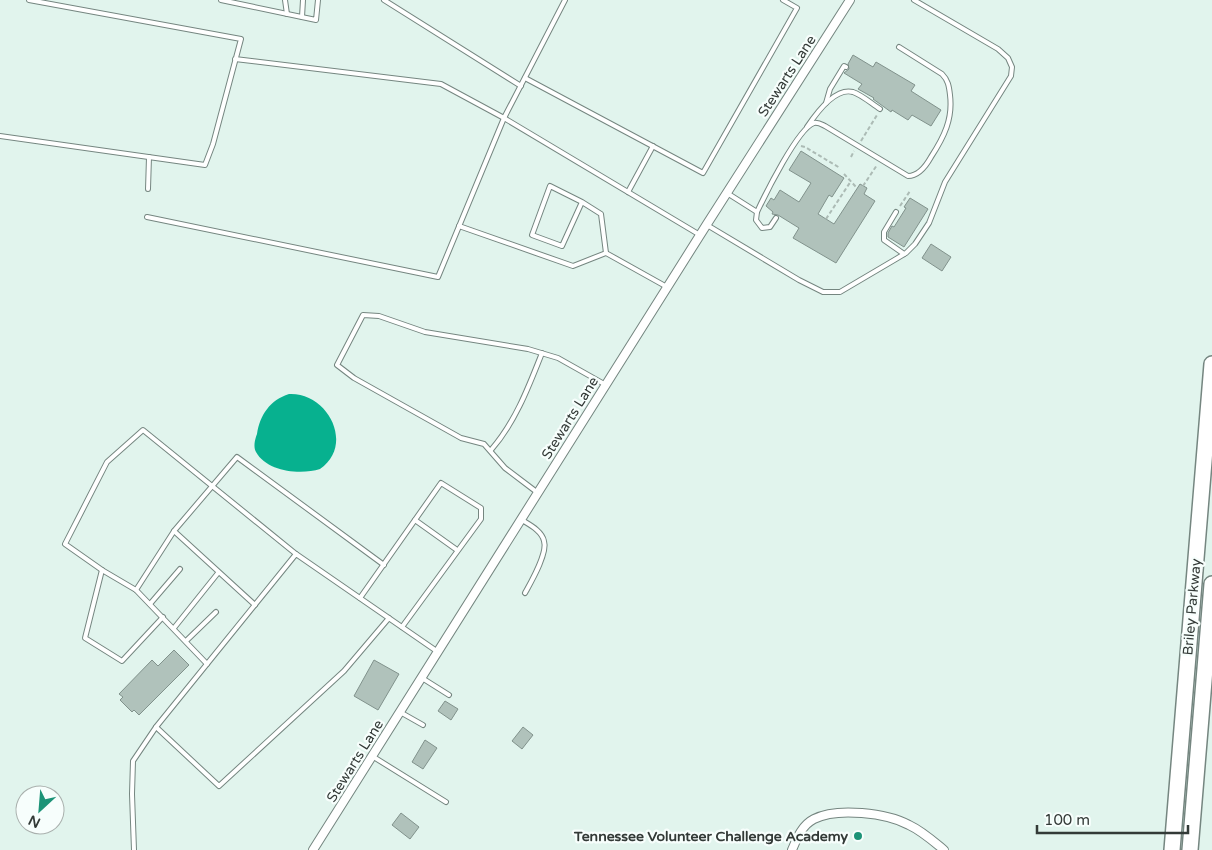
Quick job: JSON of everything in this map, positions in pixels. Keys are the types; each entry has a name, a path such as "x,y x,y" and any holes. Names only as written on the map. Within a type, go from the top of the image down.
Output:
{"highway":[{"name":"Briley Parkway","path":"1172,850 1212,364"},
{"name":"Briley Parkway","path":"1190,850 1212,584"}],"street":[{"name":"Stewarts Lane","path":"313,850 850,0"},
{"path":"792,850 798,835 815,818 856,812 890,817 908,824 944,850"}],"lane":[{"path":"0,136 205,165 214,144 241,39 29,0"},
{"path":"220,0 316,20 318,0"},
{"path":"285,0 287,14"},
{"path":"302,17 303,0"},
{"path":"384,0 521,86"},
{"path":"147,217 438,277 504,118 566,0"},
{"path":"525,78 703,173 797,8 783,0"},
{"path":"707,224 799,280 823,292 840,292 904,254 915,244 929,223 945,182 990,109 1007,86 1012,67 1008,58 998,49 914,0"},
{"path":"776,218 770,227 762,228 756,220 757,212 794,144 809,126 817,123 906,175 912,176 918,173 927,164 948,127 951,116 950,89 946,77 899,47"},
{"path":"235,59 441,84 504,118 700,235"},
{"path":"826,103 830,88 844,66 846,67"},
{"path":"804,132 819,108 841,93 850,92 880,109"},
{"path":"628,192 653,146"},
{"path":"148,189 149,157"},
{"path":"582,202 562,246 532,234 550,186 582,202 601,214 606,253"},
{"path":"727,193 757,212"},
{"path":"896,212 884,232 884,240 904,254"},
{"path":"459,226 573,266 606,253"},
{"path":"606,253 667,287"},
{"path":"538,493 505,468 484,444 461,438 354,378 337,364 363,315 379,316 425,332 542,353 558,358 606,385"},
{"path":"491,450 503,436 532,378 542,353"},
{"path":"207,664 136,590 102,570 65,544 107,462 144,430 296,554 438,652"},
{"path":"136,590 174,531 237,457 384,565"},
{"path":"360,598 441,483 480,508 481,519 402,627"},
{"path":"415,520 457,550"},
{"path":"521,520 540,533 545,547 539,565 525,593"},
{"path":"174,531 255,605"},
{"path":"134,850 133,761 156,727 296,554"},
{"path":"150,604 180,569"},
{"path":"102,570 85,638 122,660 163,617"},
{"path":"174,628 218,573"},
{"path":"186,641 216,612"},
{"path":"156,727 219,786 344,671 389,618"},
{"path":"422,678 449,695"},
{"path":"400,712 423,725"},
{"path":"372,756 446,802"}],"path":[{"path":"851,157 880,109"},
{"path":"794,144 805,146 840,168"},
{"path":"863,186 875,169"},
{"path":"844,174 858,188"},
{"path":"826,219 850,181"},
{"path":"896,212 910,191"}],"shaded area":[{"path":"289,394 303,396 315,402 325,411 332,422 336,434 335,447 330,459 320,469 294,472 276,468 261,459 255,450 254,445 258,427 263,415 271,404"}],"building":[{"path":"853,55 873,67 876,62 915,85 911,91 941,110 931,126 912,115 908,120 892,110 891,112 874,98 858,89 862,84 844,73 849,69 848,64"},
{"path":"801,151 844,178 832,197 829,195 818,214 834,224 860,184 867,188 864,194 875,201 836,263 793,238 799,228 778,215 772,214 773,212 766,206 771,198 774,200 780,190 799,202 811,183 789,170"},
{"path":"910,198 928,209 904,247 888,237 888,233 906,208 904,207"},
{"path":"931,244 951,257 942,271 922,258"},
{"path":"174,650 189,665 139,715 134,710 132,712 120,700 123,697 119,694 152,660 158,666"},
{"path":"374,660 399,674 378,710 354,696"},
{"path":"445,701 458,709 451,720 438,711"},
{"path":"523,727 533,735 522,749 512,741"},
{"path":"425,740 437,748 423,769 412,762"},
{"path":"401,813 419,827 410,839 392,825"}],"place":[{"name":"Tennessee Volunteer Challenge Academy","path":"858,836"}]}
